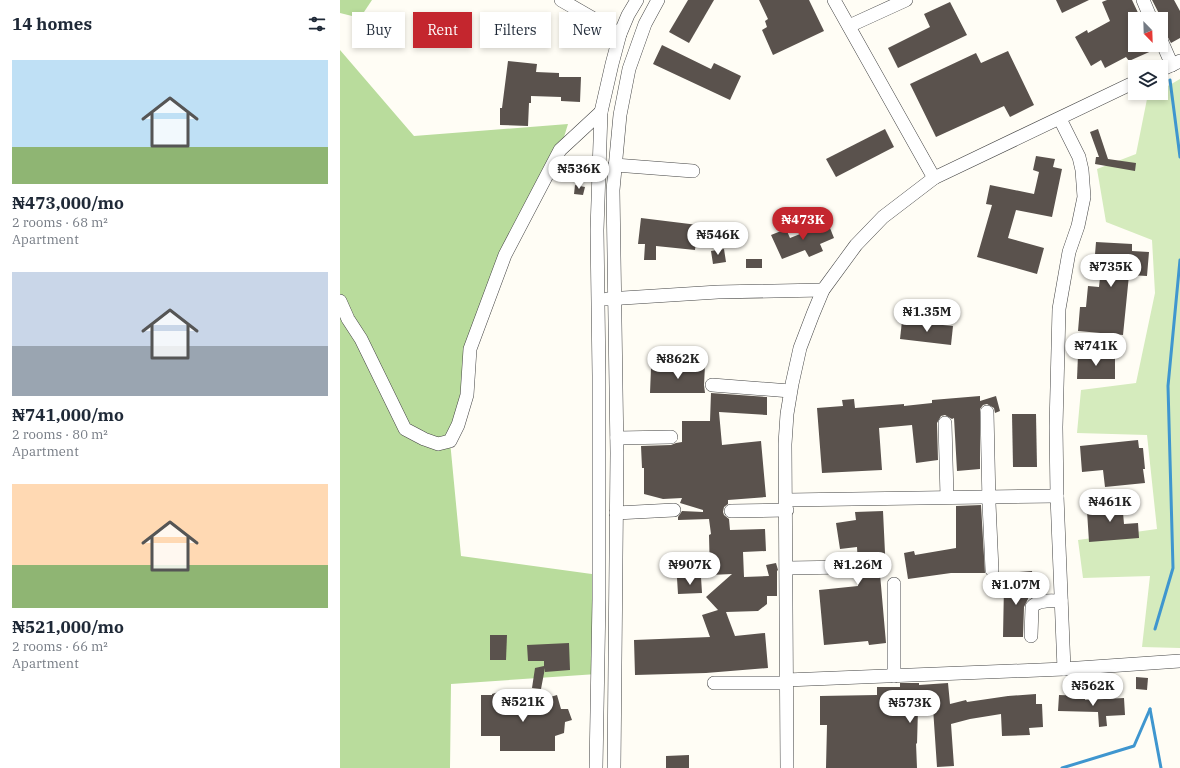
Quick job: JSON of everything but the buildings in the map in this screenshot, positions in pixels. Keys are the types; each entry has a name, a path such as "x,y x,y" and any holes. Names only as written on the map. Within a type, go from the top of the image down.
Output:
{"street":[{"path":"561,0 620,34"},
{"path":"596,768 599,599 599,383 596,230 601,112 620,34 628,15 637,0"},
{"path":"614,768 616,438 613,190 620,115 629,69 645,24 658,0"},
{"path":"834,0 934,178"},
{"path":"849,26 906,0"},
{"path":"1143,0 1148,12"},
{"path":"1166,52 1171,65"},
{"path":"787,768 787,414 790,391 800,348 823,290 856,245 883,217 934,178 1128,85"},
{"path":"340,302 348,319 361,339 405,429 424,439 438,444 450,441 458,425 467,395 470,349 505,255 560,150 601,112"},
{"path":"1060,118 1079,157 1082,170 1084,197 1078,226 1069,252 1060,309 1056,427 1057,496 1064,669"},
{"path":"615,165 693,171"},
{"path":"597,300 718,292 823,290"},
{"path":"712,385 790,391"},
{"path":"987,412 988,497 992,570"},
{"path":"945,423 947,497"},
{"path":"616,438 671,437"},
{"path":"731,511 787,505 947,497 1057,496"},
{"path":"616,513 674,510"},
{"path":"787,568 850,567"},
{"path":"894,584 894,676"},
{"path":"1031,636 1032,607 1034,604 1040,602 1061,601"},
{"path":"714,683 1064,669 1180,661"}],"green space":[{"path":"340,0 372,0 364,12 352,12 352,16 340,13"},
{"path":"340,50 414,136 568,124 560,150 542,185 470,349 467,395 450,441 461,556 599,575 597,674 451,684 450,768 340,768"},
{"path":"1180,79 1180,648 1142,647 1150,576 1083,578 1078,540 1157,529 1147,435 1077,433 1081,390 1136,383 1155,293 1152,240 1106,222 1097,169 1136,154 1147,100 1168,100 1168,86"}],"waterway":[{"path":"1170,80 1180,157"},
{"path":"1155,629 1173,568 1168,386 1180,260"},
{"path":"1150,709 1161,768"},
{"path":"1062,768 1134,746 1150,709"}]}
